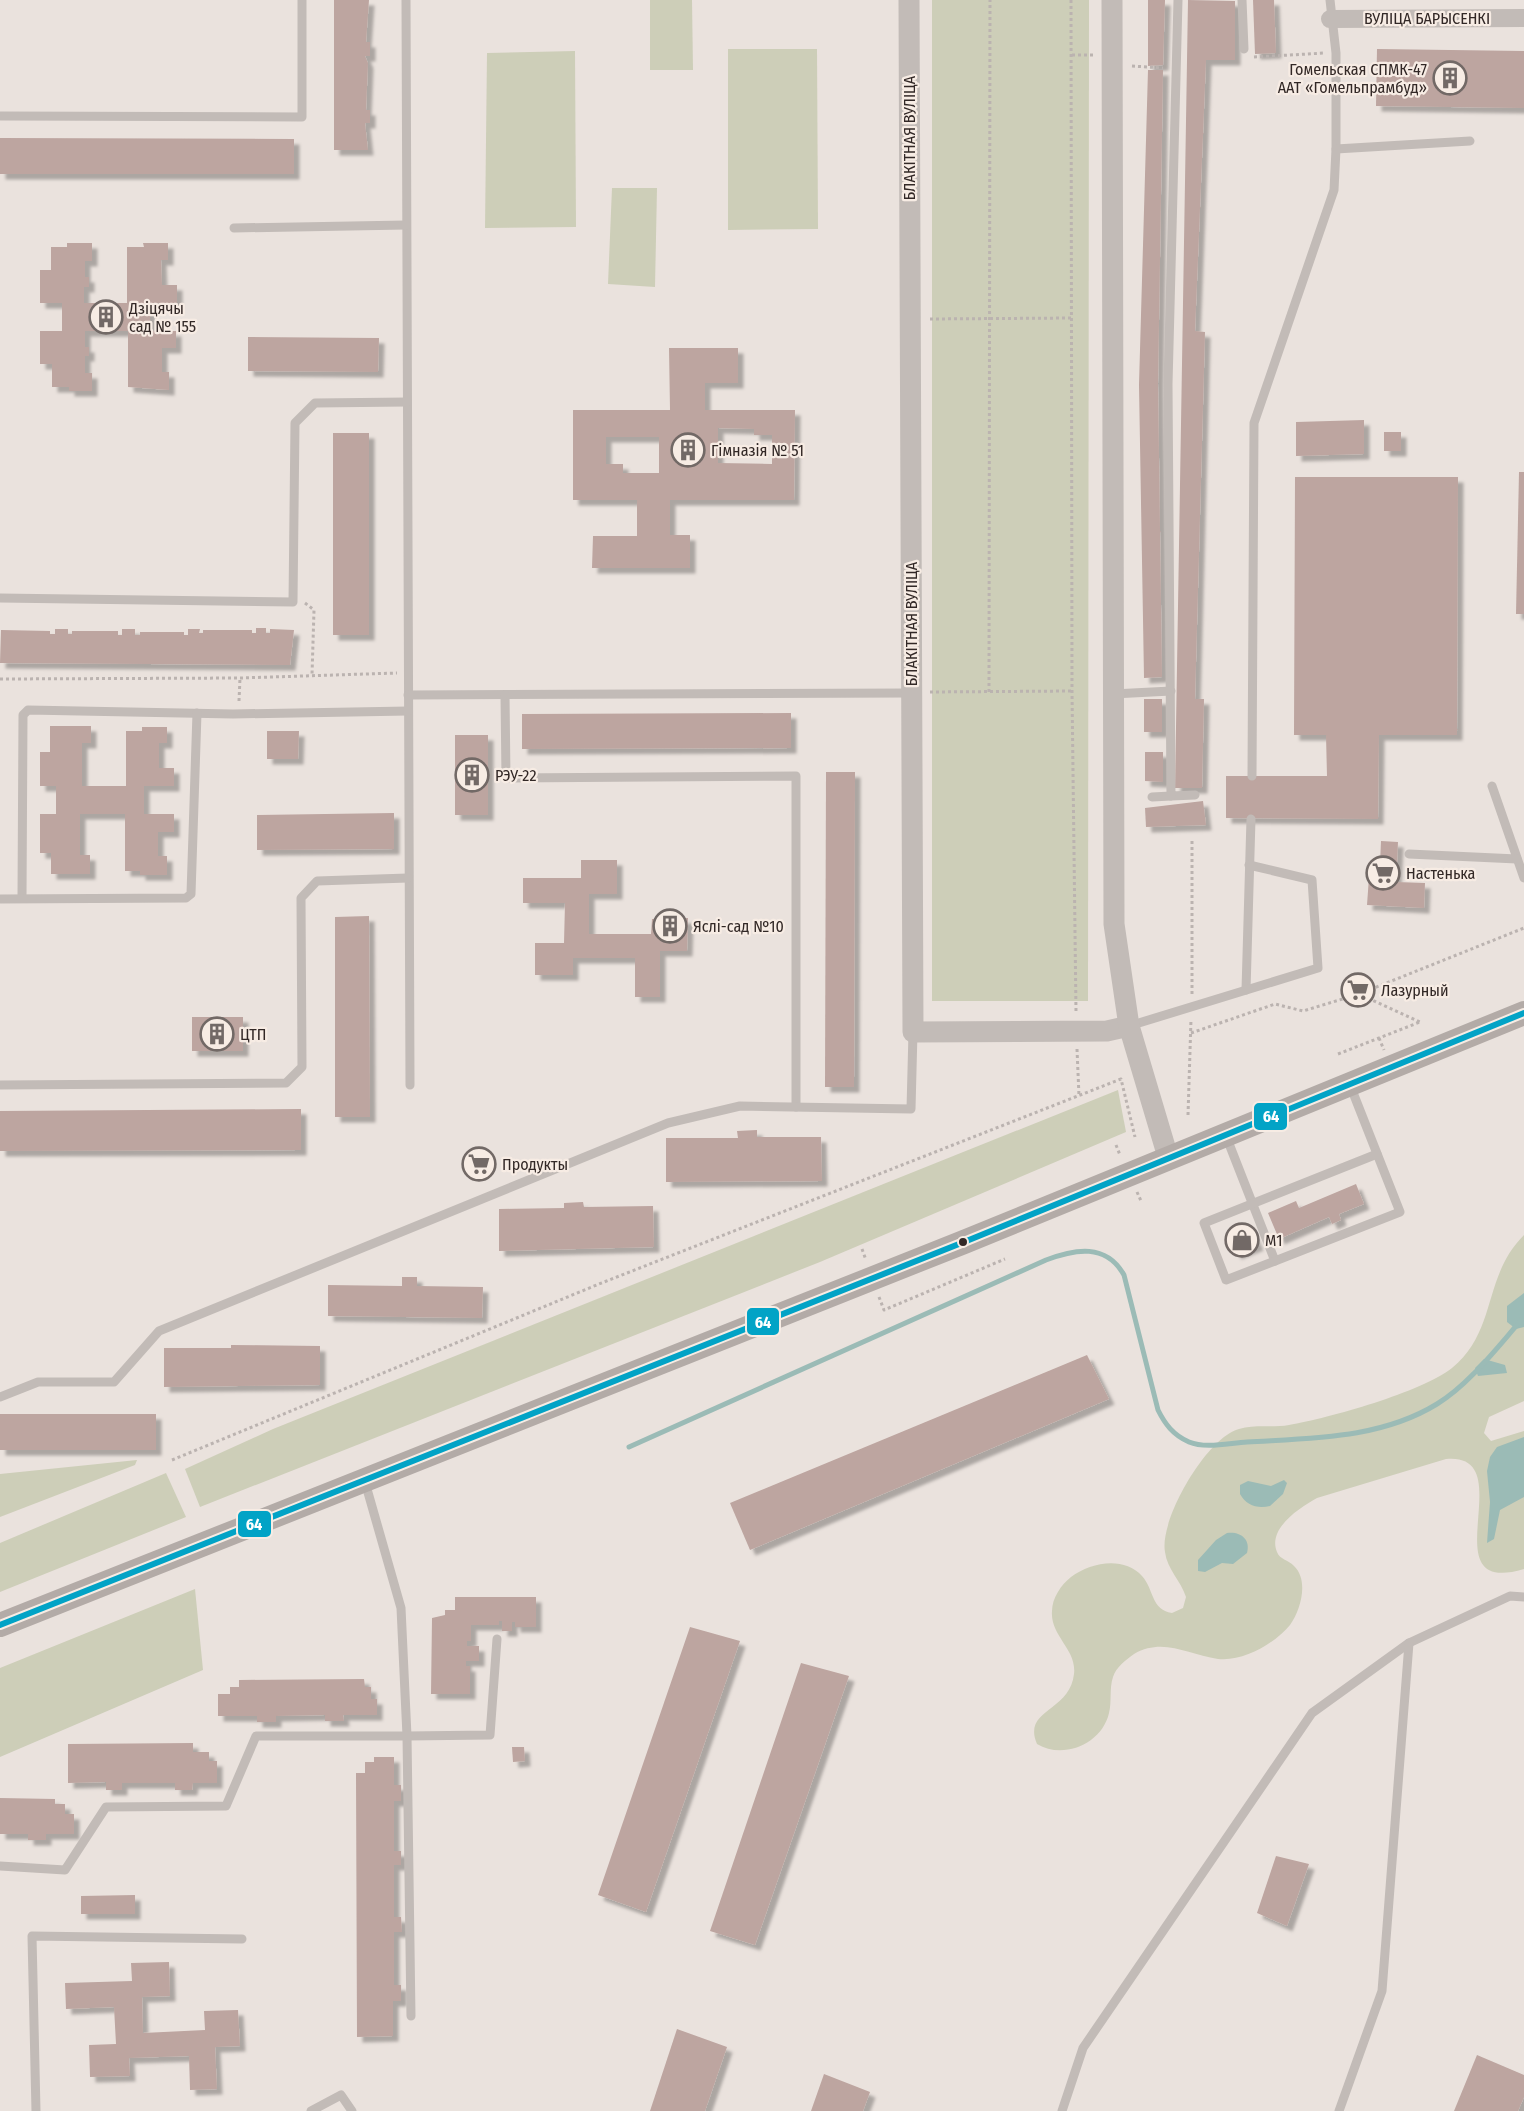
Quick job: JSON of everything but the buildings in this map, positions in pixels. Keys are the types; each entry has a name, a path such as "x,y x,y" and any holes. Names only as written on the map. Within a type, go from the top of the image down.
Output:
{"main road":[{"path":"0,1625 365,1482 964,1242 1524,1013"}],"street":[{"name":"БЛАКІТНАЯ ВУЛІЦА","path":"909,0 913,1032"},
{"path":"1112,0 1114,924 1129,1026 1168,1157"},
{"name":"ВУЛІЦА БАРЫСЕНКІ","path":"1330,9 1524,18"},
{"path":"913,1032 1107,1031 1129,1026"}],"lane":[{"path":"0,116 302,117 302,0"},
{"path":"405,0 410,1085"},
{"path":"1171,796 1168,384 1178,0"},
{"path":"1242,0 1245,49"},
{"path":"1252,776 1254,423 1334,190 1336,53 1330,9"},
{"path":"1336,149 1470,141"},
{"path":"234,228 406,225"},
{"path":"0,598 293,602 295,423 315,404 407,402"},
{"path":"1113,694 1171,691"},
{"path":"408,694 911,693"},
{"path":"505,695 506,778 796,776 796,1107"},
{"path":"22,897 23,715 28,710 238,714 408,711"},
{"path":"0,899 22,897 186,898 191,894 197,713"},
{"path":"1492,786 1524,878"},
{"path":"1152,797 1195,795"},
{"path":"1246,990 1251,819"},
{"path":"1409,854 1517,859"},
{"path":"1129,1026 1318,968 1312,880 1249,865"},
{"path":"0,1085 286,1083 302,1067 301,898 317,881 408,878"},
{"path":"0,1397 38,1382 114,1382 159,1330 668,1123 740,1106 911,1109 913,1032"},
{"path":"1350,1084 1400,1212 1226,1280 1204,1223 1377,1154"},
{"path":"1226,1136 1275,1261"},
{"path":"365,1482 401,1608 407,1736 411,2016"},
{"path":"1062,2111 1083,2048 1312,1713 1410,1643 1510,1596 1524,1597"},
{"path":"0,1866 65,1870 105,1807 226,1806 256,1736 490,1735 497,1639"},
{"path":"1339,2111 1382,1991 1410,1643"},
{"path":"36,2111 32,1936 242,1939"},
{"path":"311,2111 341,2095 352,2111"}],"path":[{"path":"989,692 990,0"},
{"path":"1071,0 1072,691 1078,1096"},
{"path":"1245,49 1245,57 1336,53"},
{"path":"1072,55 1098,54"},
{"path":"1132,61 1132,68 1148,68"},
{"path":"910,319 1072,318"},
{"path":"293,602 306,603 314,610 312,675"},
{"path":"0,679 240,678 408,673"},
{"path":"238,714 240,678"},
{"path":"911,693 1072,691"},
{"path":"1188,1115 1191,1033 1192,840"},
{"path":"1191,1033 1275,1004 1303,1011 1359,994 1524,928"},
{"path":"1338,1054 1420,1022 1359,994"},
{"path":"172,1460 566,1298 1121,1079 1135,1137"},
{"path":"1116,1145 1120,1155"},
{"path":"1136,1190 1141,1201"},
{"path":"862,1249 866,1260"},
{"path":"878,1294 884,1310 1005,1259"}],"green space":[{"path":"650,0 692,0 693,70 650,70"},
{"path":"932,0 1089,0 1088,1001 932,1001"},
{"path":"728,49 817,49 818,229 728,230"},
{"path":"575,51 576,227 485,228 487,53"},
{"path":"612,188 657,188 655,287 608,284"},
{"path":"1118,1090 1126,1132 820,1262 200,1507 185,1469 273,1429"},
{"path":"1524,1235 1524,1401 1489,1417 1484,1433 1491,1441 1524,1431 1524,1569 1496,1572 1482,1563 1477,1545 1479,1498 1477,1477 1468,1463 1446,1459 1317,1498 1287,1519 1277,1535 1275,1543 1277,1552 1299,1572 1302,1595 1294,1619 1276,1639 1248,1655 1228,1659 1207,1657 1166,1647 1145,1649 1134,1654 1114,1673 1109,1713 1105,1724 1090,1741 1080,1746 1058,1750 1047,1749 1037,1744 1034,1733 1036,1724 1041,1716 1064,1696 1071,1686 1074,1674 1072,1657 1052,1620 1054,1601 1064,1584 1071,1577 1088,1568 1107,1563 1117,1564 1135,1570 1142,1576 1160,1608 1172,1613 1183,1608 1186,1597 1166,1558 1165,1538 1177,1501 1200,1463 1213,1447 1226,1435 1239,1429 1289,1425 1327,1417 1398,1395 1452,1368 1467,1353 1477,1337 1502,1268 1511,1251"},
{"path":"137,1460 135,1465 0,1517 0,1474"},
{"path":"166,1473 186,1517 0,1592 0,1543"},
{"path":"195,1589 203,1670 0,1757 0,1668"}],"water":[{"path":"1524,1293 1524,1327 1516,1329 1507,1322 1507,1306"},
{"path":"1484,1359 1505,1365 1507,1373 1478,1376 1475,1368"},
{"path":"1524,1437 1524,1497 1500,1510 1494,1539 1487,1543 1490,1502 1487,1471 1490,1457 1497,1447"},
{"path":"1284,1480 1287,1483 1283,1494 1270,1506 1252,1505 1240,1494 1240,1485 1248,1481 1271,1486"},
{"path":"1227,1533 1236,1533 1246,1540 1247,1553 1233,1564 1222,1563 1205,1572 1198,1571 1198,1560 1216,1540"}],"waterway":[{"path":"629,1447 1046,1260 1079,1251 1099,1253 1117,1265 1124,1275 1158,1410 1178,1436 1196,1444 1218,1445 1345,1435 1415,1416 1437,1404 1461,1386 1524,1317"}],"transit line":[{"name":"64","path":"0,1625 964,1242 1524,1013"}],"place":[{"name":"Гомельская СПМК-47 ААТ «Гомельпрамбуд»","path":"1450,78"},
{"name":"Дзіцячы сад № 155","path":"106,317"},
{"name":"Гімназія № 51","path":"688,450"},
{"name":"РЭУ-22","path":"472,775"},
{"name":"Настенька","path":"1383,873"},
{"name":"Яслі-сад №10","path":"670,926"},
{"name":"Лазурный","path":"1358,990"},
{"name":"ЦТП","path":"217,1034"},
{"name":"Продукты","path":"479,1164"},
{"name":"М1","path":"1242,1240"}]}
